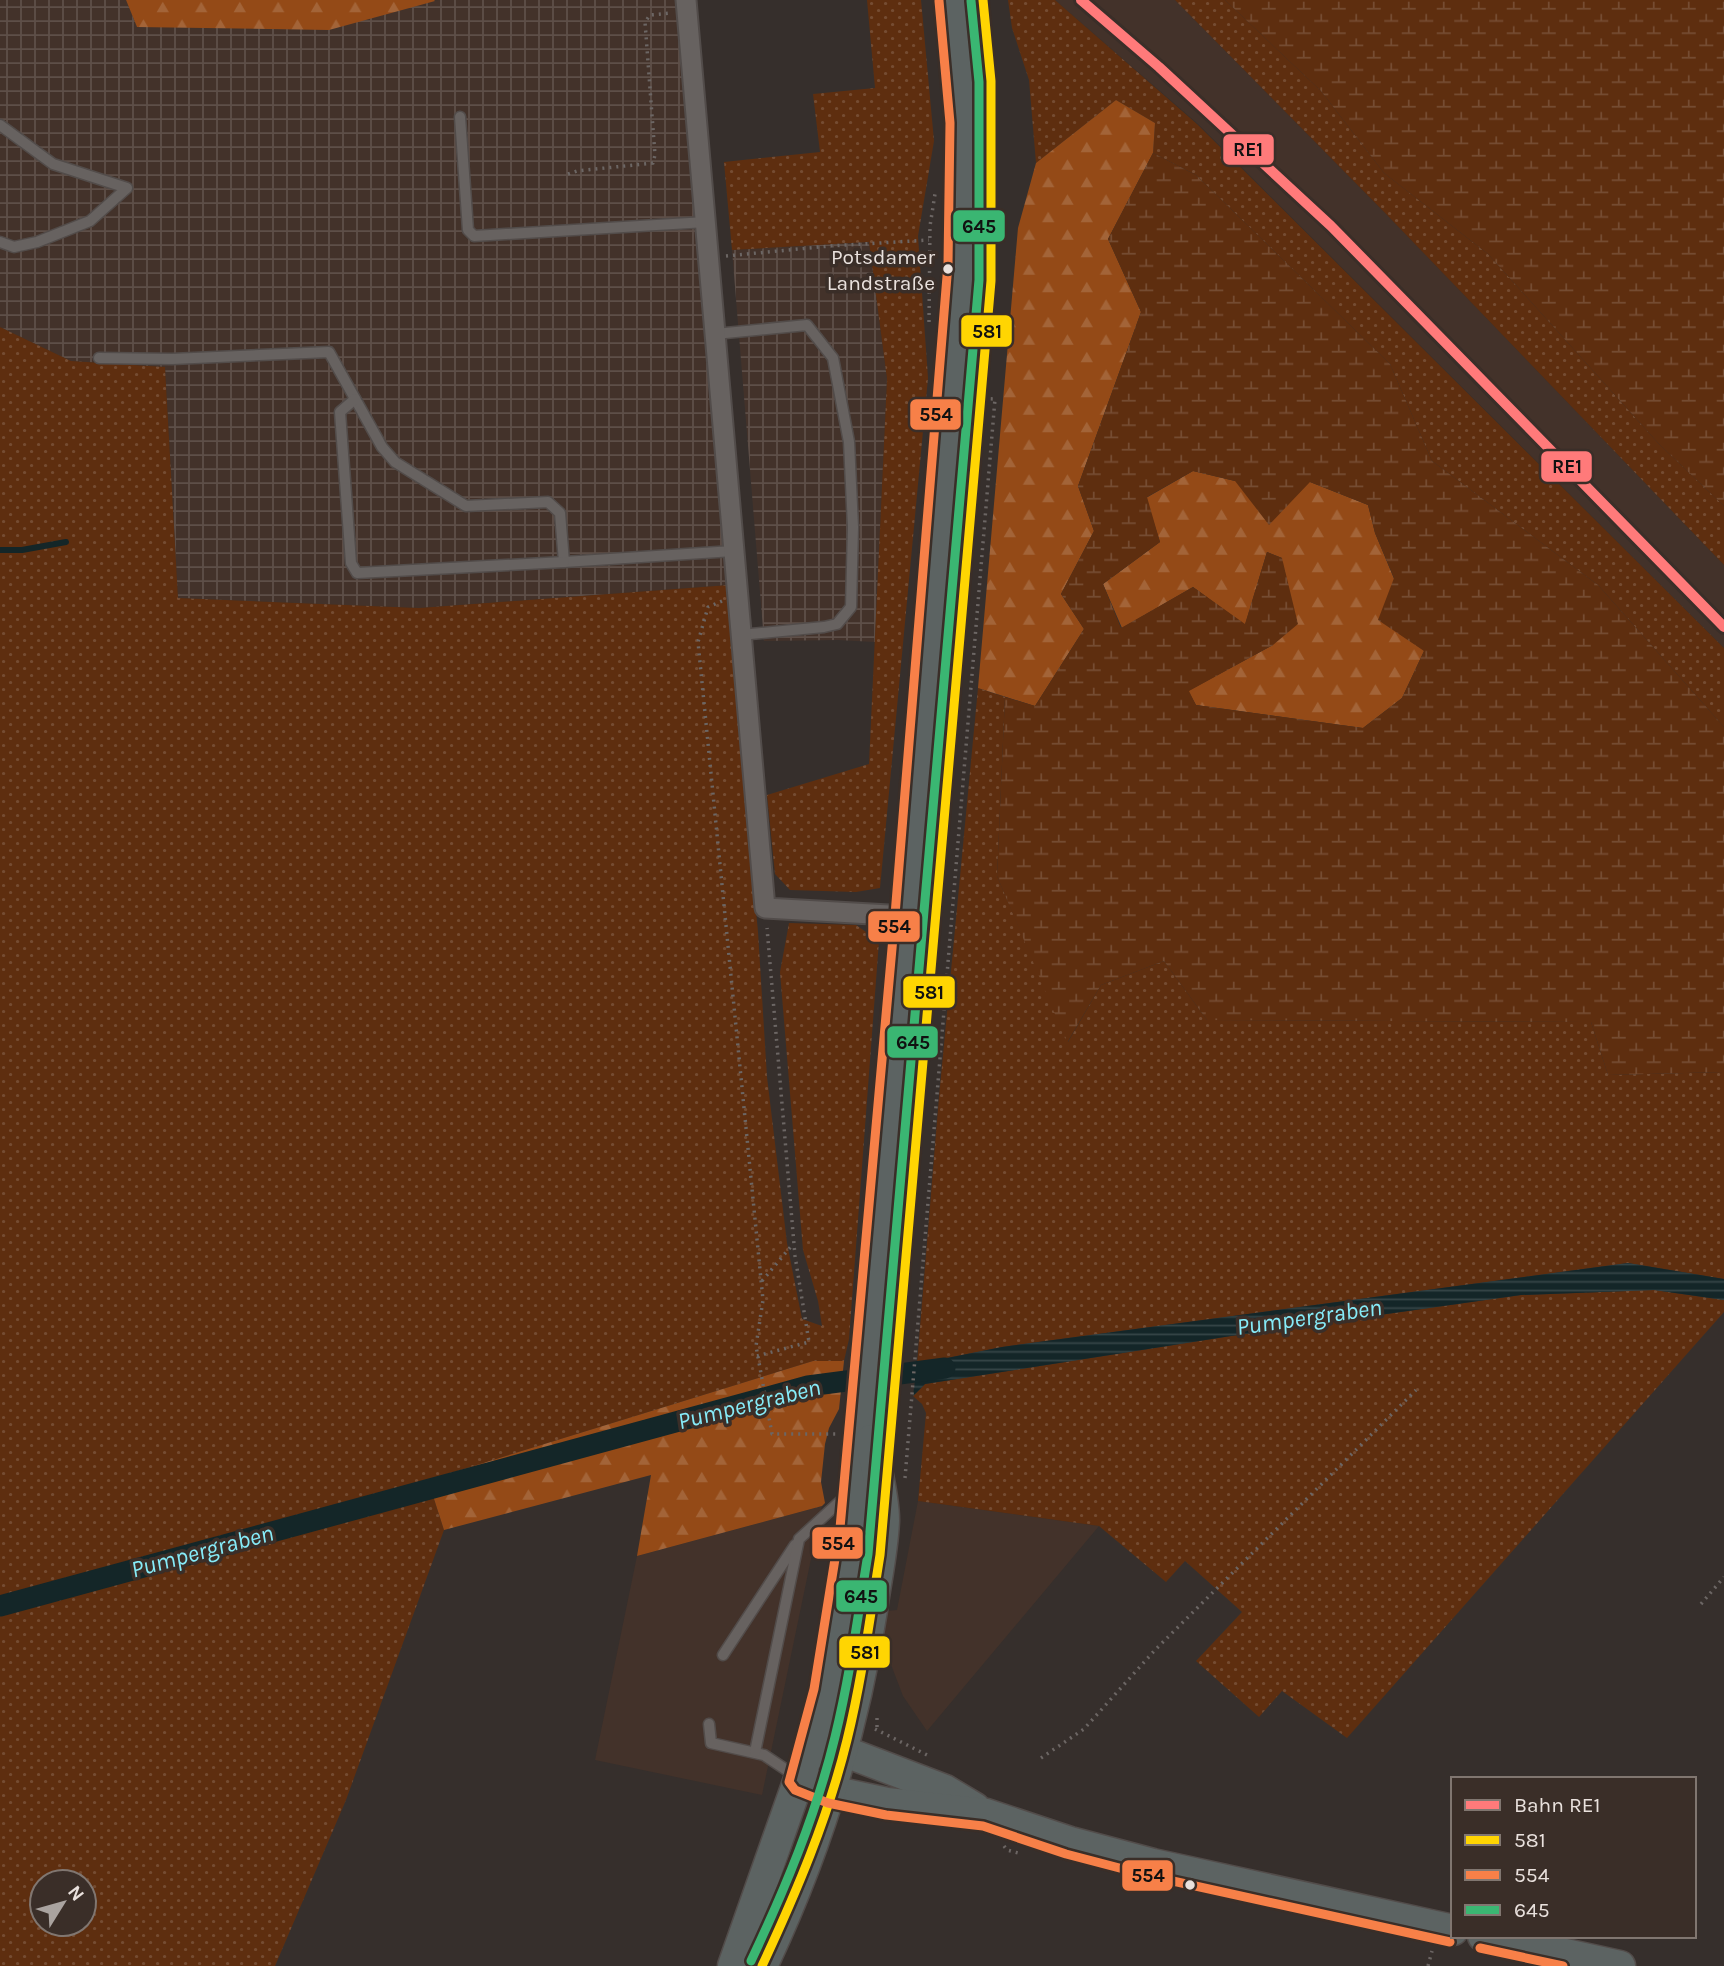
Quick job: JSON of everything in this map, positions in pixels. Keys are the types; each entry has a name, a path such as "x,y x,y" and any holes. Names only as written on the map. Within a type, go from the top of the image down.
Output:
{"main road":[{"path":"733,1966 804,1769 826,1692 857,1487 960,265 962,123 951,0"},
{"path":"762,1966 790,1905 831,1791 854,1709 868,1633 884,1517 864,1396"},
{"path":"804,1769 825,1753 843,1751 944,1790 986,1814 1070,1842 1443,1938"},
{"path":"804,1769 831,1791 887,1803 986,1814"},
{"path":"1492,1938 1620,1966"}],"street":[{"path":"686,6 765,908 906,916"}],"lane":[{"path":"460,117 468,230 474,236 706,222"},
{"path":"0,242 14,247 37,242 90,221 127,188 52,164 1,123"},
{"path":"715,334 807,325 834,358 849,442 853,527 851,607 837,624 740,635"},
{"path":"99,358 172,359 329,352 382,447 395,462 467,506 548,502 560,513 564,562"},
{"path":"355,399 340,412 351,563 358,573 733,551"},
{"path":"723,1655 799,1539 857,1487"},
{"path":"755,1752 799,1539"},
{"path":"709,1724 711,1743 755,1752 804,1769"}],"path":[{"path":"568,174 653,163 655,155 645,22 650,15 686,6"},
{"path":"709,258 929,240"},
{"path":"912,1400 995,399"},
{"path":"736,595 708,607 698,642 762,1282 763,1300 757,1356 772,1434 839,1434"},
{"path":"757,1356 809,1342 794,1242 765,908"},
{"path":"762,1282 794,1242"},
{"path":"1041,1758 1084,1729 1155,1650 1416,1390"},
{"path":"1701,1604 1724,1577"},
{"path":"1429,1966 1443,1938"}],"shaded area":[{"path":"0,0 126,0 137,27 440,0 676,0 729,585 419,608 178,598 165,367 71,361 0,327"},
{"path":"1055,0 1175,0 1387,215 1724,565 1724,648 1198,124"},
{"path":"869,242 887,379 875,642 764,641 732,250"},
{"path":"918,1501 1099,1526 927,1731 903,1696 882,1641 887,1611 897,1610"},
{"path":"822,1506 762,1795 595,1760 637,1556"}],"green space":[{"path":"126,0 435,1 329,30 137,27"},
{"path":"867,0 921,0 934,141 918,236 928,378 880,888 856,892 790,890 775,874 767,795 869,764 887,379 869,242 732,250 724,162 820,152 813,94 875,88"},
{"path":"1008,0 1055,0 1197,124 1724,648 1724,727 1598,585 1432,461 1390,364 1196,175 1153,153 1155,123 1116,100 1036,163 1029,80 1012,28"},
{"path":"1175,0 1225,0 1321,91 1384,173 1488,254 1659,444 1724,506 1724,565 1387,215"},
{"path":"1225,0 1724,0 1724,506 1659,444 1488,254 1384,173 1321,91"},
{"path":"1116,100 1155,123 1153,153 1108,239 1141,312 1078,486 1094,531 1061,594 1084,629 1035,706 978,688 1018,228 1036,163"},
{"path":"1153,153 1196,175 1390,364 1432,461 1598,585 1724,727 1724,1072 1608,1075 1591,1022 1207,1020 1164,961 1101,985 1067,1043 997,876 1005,697 1035,706 1084,629 1061,594 1094,531 1078,486 1141,312 1108,239","holes":["1193,471 1235,481 1269,525 1310,482 1368,505 1375,533 1394,578 1378,620 1424,651 1402,698 1363,728 1196,705 1189,691 1273,645 1298,624 1282,558 1267,552 1245,624 1193,587 1121,628 1103,584 1160,542 1147,497"]},
{"path":"0,327 71,361 165,367 178,598 419,608 729,585 758,932 767,1077 787,1243 802,1319 822,1326 818,1301 803,1250 780,972 789,923 856,925 879,941 849,1339 844,1361 813,1361 428,1480 444,1530 346,1800 275,1966 0,1966"},
{"path":"1193,471 1235,481 1310,482 1368,505 1375,533 1424,651 1402,698 1363,728 1196,705 1188,691 1273,645 1282,558 1267,552 1245,625 1193,587 1122,628 1103,584 1160,542 1146,498"},
{"path":"978,688 1005,697 997,876 1068,1042 1101,985 1164,961 1207,1020 1591,1022 1608,1075 1724,1072 1724,1279 1628,1263 1002,1347 917,1364"},
{"path":"1654,1290 1724,1300 1724,1312 1347,1738 1282,1691 1259,1717 1196,1661 1242,1612 1185,1561 1166,1582 1099,1526 918,1501 926,1413 922,1404 913,1396 925,1384 1231,1336 1521,1295"},
{"path":"813,1361 844,1361 839,1409 829,1428 825,1444 821,1482 825,1503 822,1506 637,1556 651,1475 444,1530 428,1480"}],"water":[{"path":"1628,1263 1724,1279 1724,1300 1654,1290 1521,1295 1231,1336 925,1384 913,1396 917,1364 1002,1347"}],"waterway":[{"path":"0,550 22,550 66,542"},
{"name":"Pumpergraben","path":"0,1606 808,1386 945,1368"}],"rail line":[{"name":"RE1","path":"1081,0 1159,67 1331,226 1724,627"}],"transit line":[{"name":"581","path":"762,1966 810,1855 839,1769 857,1694 880,1555 991,281 991,81 983,0"},
{"name":"554","path":"939,1 950,123 948,264 895,915 840,1528 814,1689 789,1782 795,1790 828,1803 886,1815 983,1826 1066,1854 1150,1876 1450,1942"},
{"name":"645","path":"751,1961 799,1851 819,1795 845,1691 868,1554 979,280 979,82 971,1"},
{"name":"554","path":"1480,1948 1563,1966"}],"place":[{"name":"Potsdamer Landstraße","path":"948,269"}]}
